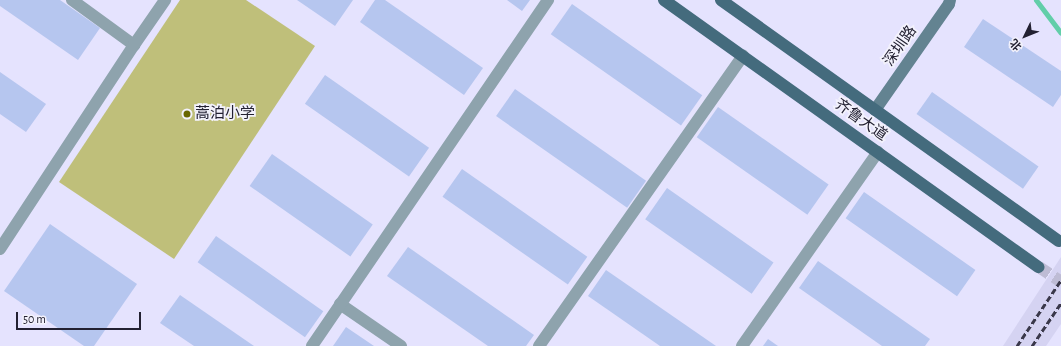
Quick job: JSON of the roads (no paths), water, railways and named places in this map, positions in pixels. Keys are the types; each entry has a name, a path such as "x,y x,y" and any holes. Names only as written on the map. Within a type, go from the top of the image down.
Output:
{"main road":[{"name":"齐鲁大道","path":"664,0 1039,267"},
{"name":"齐鲁大道","path":"721,0 1059,241"}],"street":[{"path":"72,0 134,45"},
{"path":"0,249 165,0"},
{"path":"312,346 548,0"},
{"name":"深圳路","path":"874,110 949,4 950,0"},
{"path":"539,346 743,56"},
{"path":"742,346 878,152"},
{"path":"340,304 401,346"}],"waterway":[{"name":"深圳路","path":"1036,0 1061,33"}],"tunnel":[{"path":"1039,267 1061,282"}],"railway":[{"path":"1017,346 1061,280"},
{"path":"1032,346 1061,303"}],"place":[{"name":"蒿泊小学","path":"187,114"}]}
